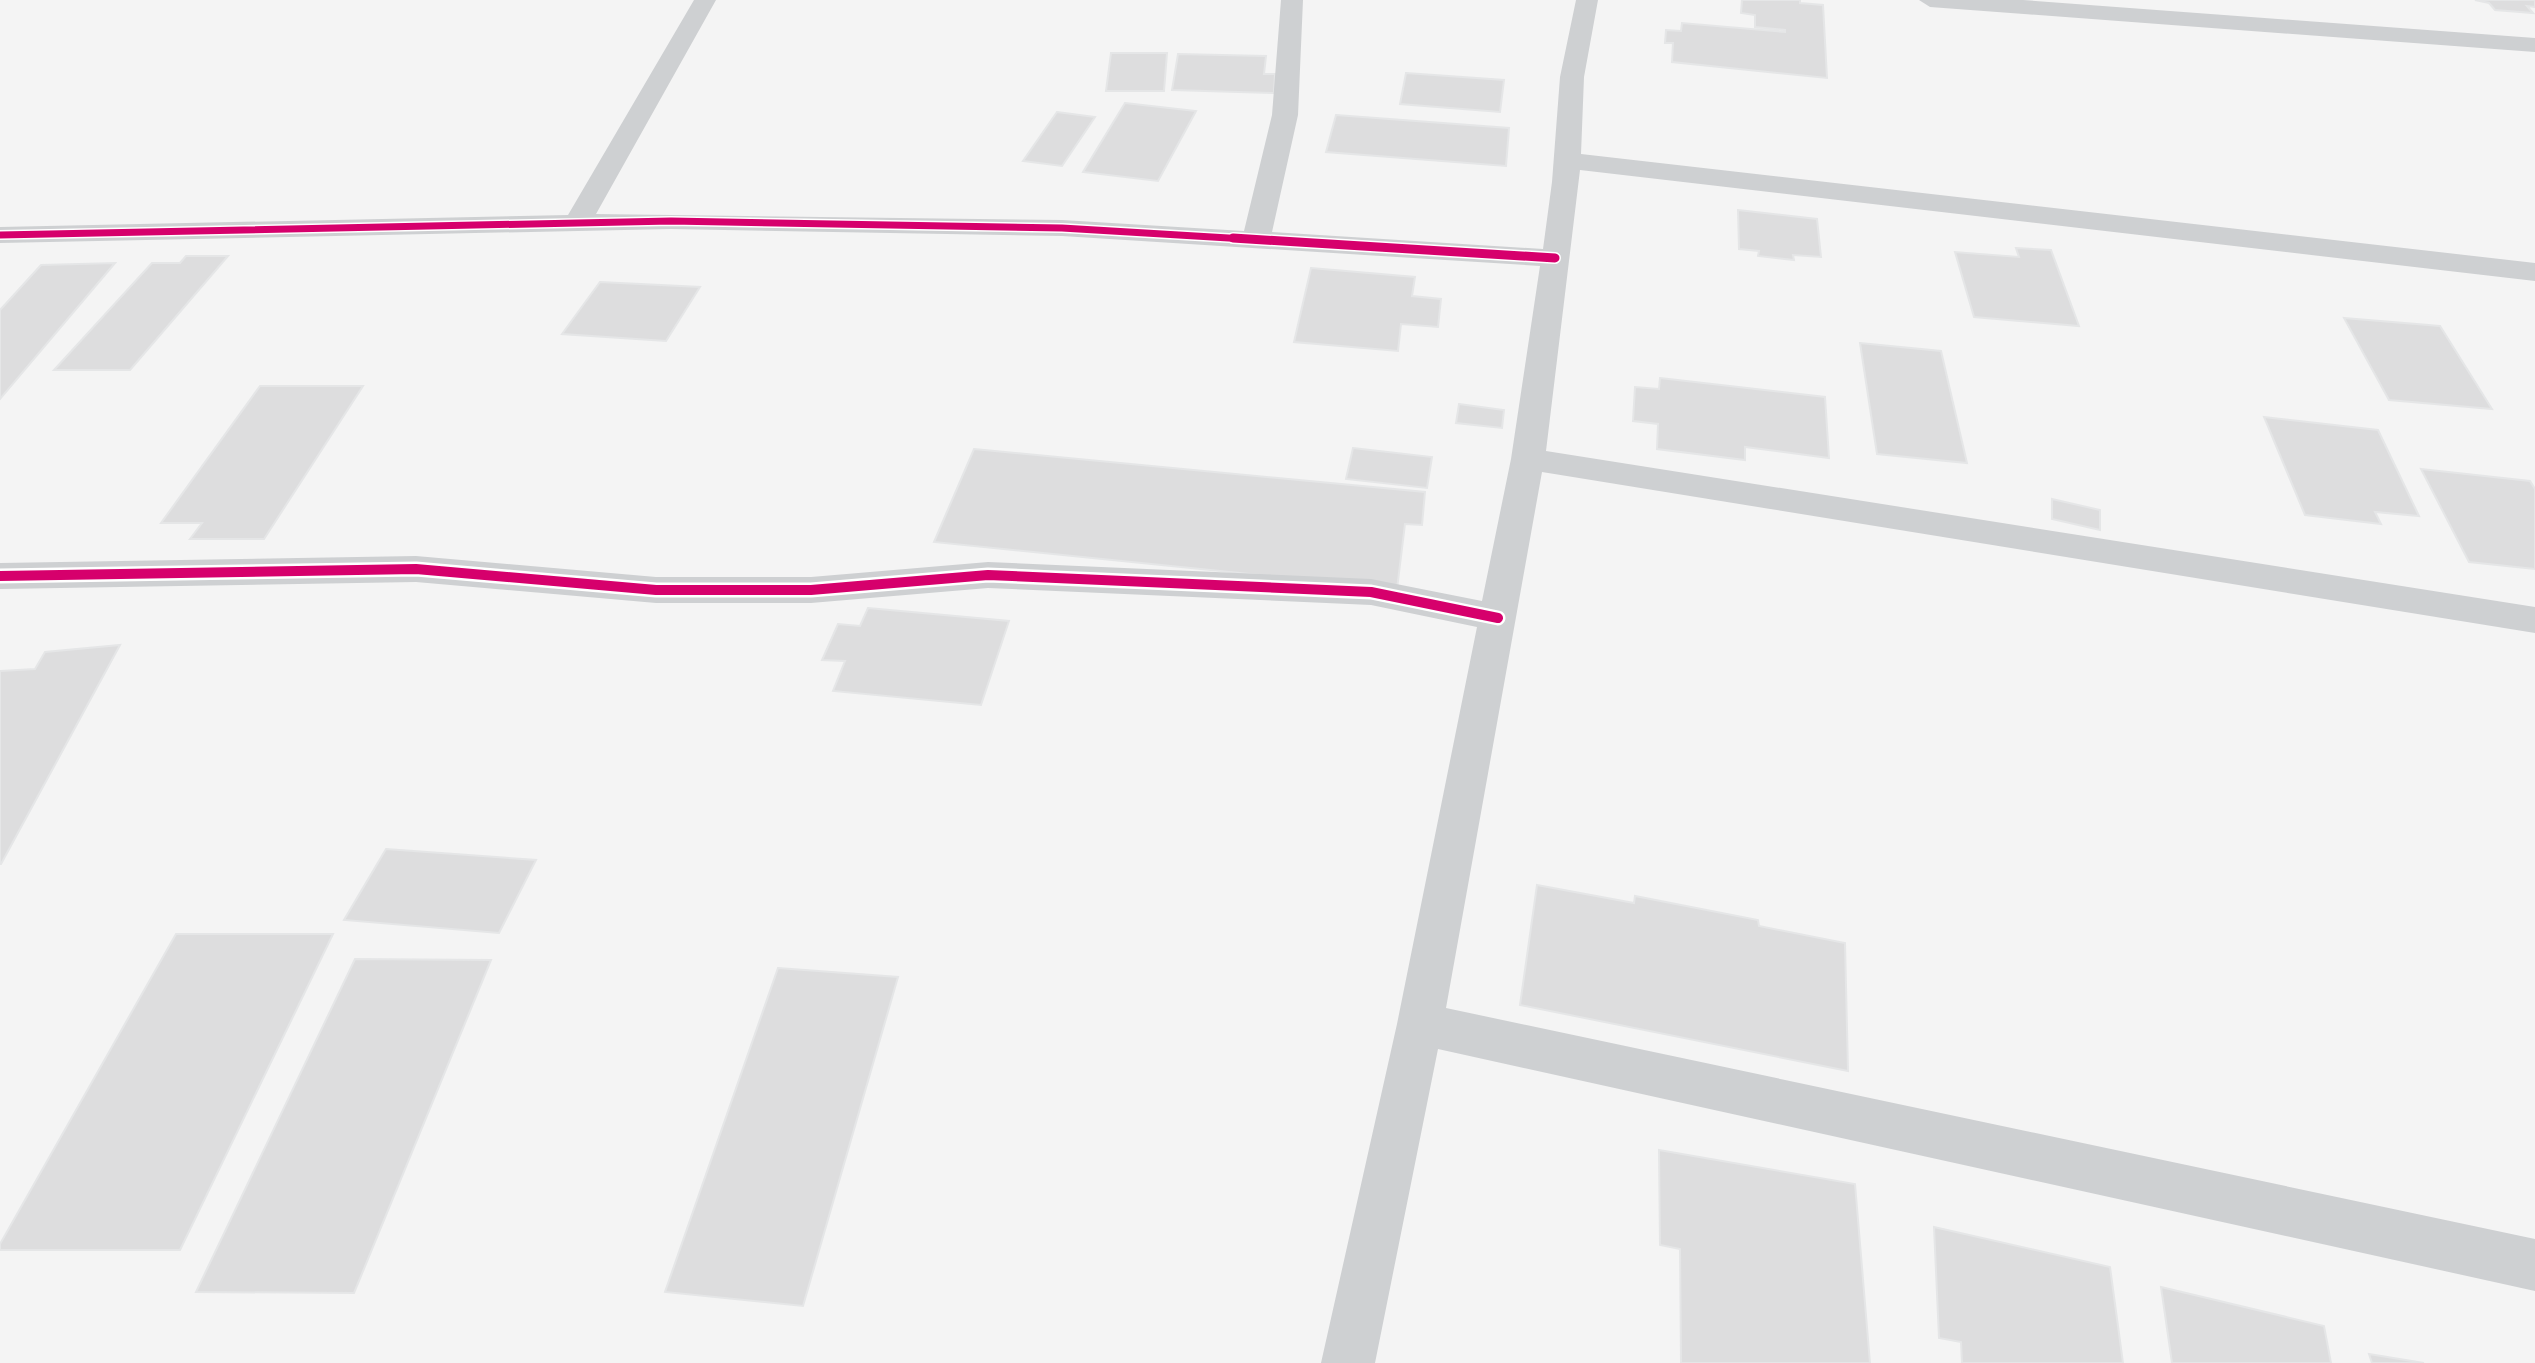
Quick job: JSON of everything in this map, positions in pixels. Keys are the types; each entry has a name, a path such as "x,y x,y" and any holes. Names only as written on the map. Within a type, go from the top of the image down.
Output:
{"street":[{"path":"577,223 705,0"},
{"path":"1256,241 1285,115 1292,0"},
{"path":"1348,1363 1420,1024 1528,458 1568,161 1572,77 1587,0"},
{"path":"1930,0 2535,45"},
{"path":"1568,161 1865,194 2256,244 2535,272"},
{"path":"0,235 577,223 1062,228 1555,258"},
{"path":"1528,458 2535,620"},
{"path":"0,576 416,569 656,590 811,590 1001,575 1371,592 1498,618"},
{"path":"1420,1024 2535,1265"}],"building":[{"path":"1742,0 1800,0 1800,3 1823,5 1827,78 1672,62 1673,43 1665,43 1666,30 1681,31 1682,23 1785,32 1755,27 1755,15 1741,13"},
{"path":"2475,0 2535,0 2535,7 2527,6 2533,13 2495,10 2489,3"},
{"path":"1111,53 1167,53 1164,91 1106,91"},
{"path":"1178,54 1266,56 1264,74 1275,74 1274,93 1172,90"},
{"path":"1406,73 1504,80 1500,112 1400,104"},
{"path":"1125,103 1196,111 1158,181 1083,172"},
{"path":"1057,112 1095,117 1062,166 1023,161"},
{"path":"1336,115 1509,128 1506,166 1326,152"},
{"path":"1738,210 1817,219 1821,257 1793,255 1794,260 1758,256 1759,251 1739,249"},
{"path":"2016,248 2051,250 2079,326 1974,317 1955,252 2019,257"},
{"path":"186,256 228,256 130,370 54,370 152,263 180,263"},
{"path":"115,263 0,399 0,310 41,265"},
{"path":"1311,268 1415,277 1412,296 1441,299 1438,327 1401,324 1398,351 1294,342"},
{"path":"600,282 700,287 666,341 562,334"},
{"path":"2344,318 2440,326 2492,409 2389,400"},
{"path":"1860,343 1941,351 1967,463 1877,454"},
{"path":"1660,378 1825,397 1829,458 1745,447 1745,460 1657,449 1658,424 1633,421 1635,387 1659,389"},
{"path":"260,386 363,386 264,539 190,539 202,523 161,523"},
{"path":"1459,404 1504,410 1502,428 1456,423"},
{"path":"2264,417 2378,430 2419,516 2375,512 2381,524 2305,515"},
{"path":"1353,448 1432,457 1427,488 1346,479"},
{"path":"974,449 1425,492 1422,525 1405,524 1397,589 934,542"},
{"path":"2421,469 2530,481 2535,489 2535,569 2469,562"},
{"path":"2052,499 2100,510 2100,530 2052,519"},
{"path":"868,608 1009,621 981,705 833,691 845,661 822,660 838,624 860,626"},
{"path":"120,645 0,864 0,671 35,669 45,652"},
{"path":"386,849 536,860 499,933 344,920"},
{"path":"1537,885 1634,903 1635,896 1758,920 1759,926 1845,943 1848,1071 1520,1005"},
{"path":"176,934 333,934 180,1250 0,1250 0,1244"},
{"path":"355,959 491,960 354,1293 196,1292"},
{"path":"778,968 898,977 803,1306 665,1292"},
{"path":"1659,1150 1855,1184 1870,1363 1681,1363 1680,1249 1660,1245"},
{"path":"1934,1227 2110,1267 2123,1363 1962,1363 1961,1342 1939,1338"},
{"path":"2161,1287 2324,1326 2331,1363 2172,1363"},
{"path":"2369,1354 2424,1363 2372,1363"}],"cycle path":[{"path":"0,235 671,221 1062,228 1555,258"},
{"path":"0,576 416,569 656,590 811,590 988,575 1371,592 1498,618"}]}
